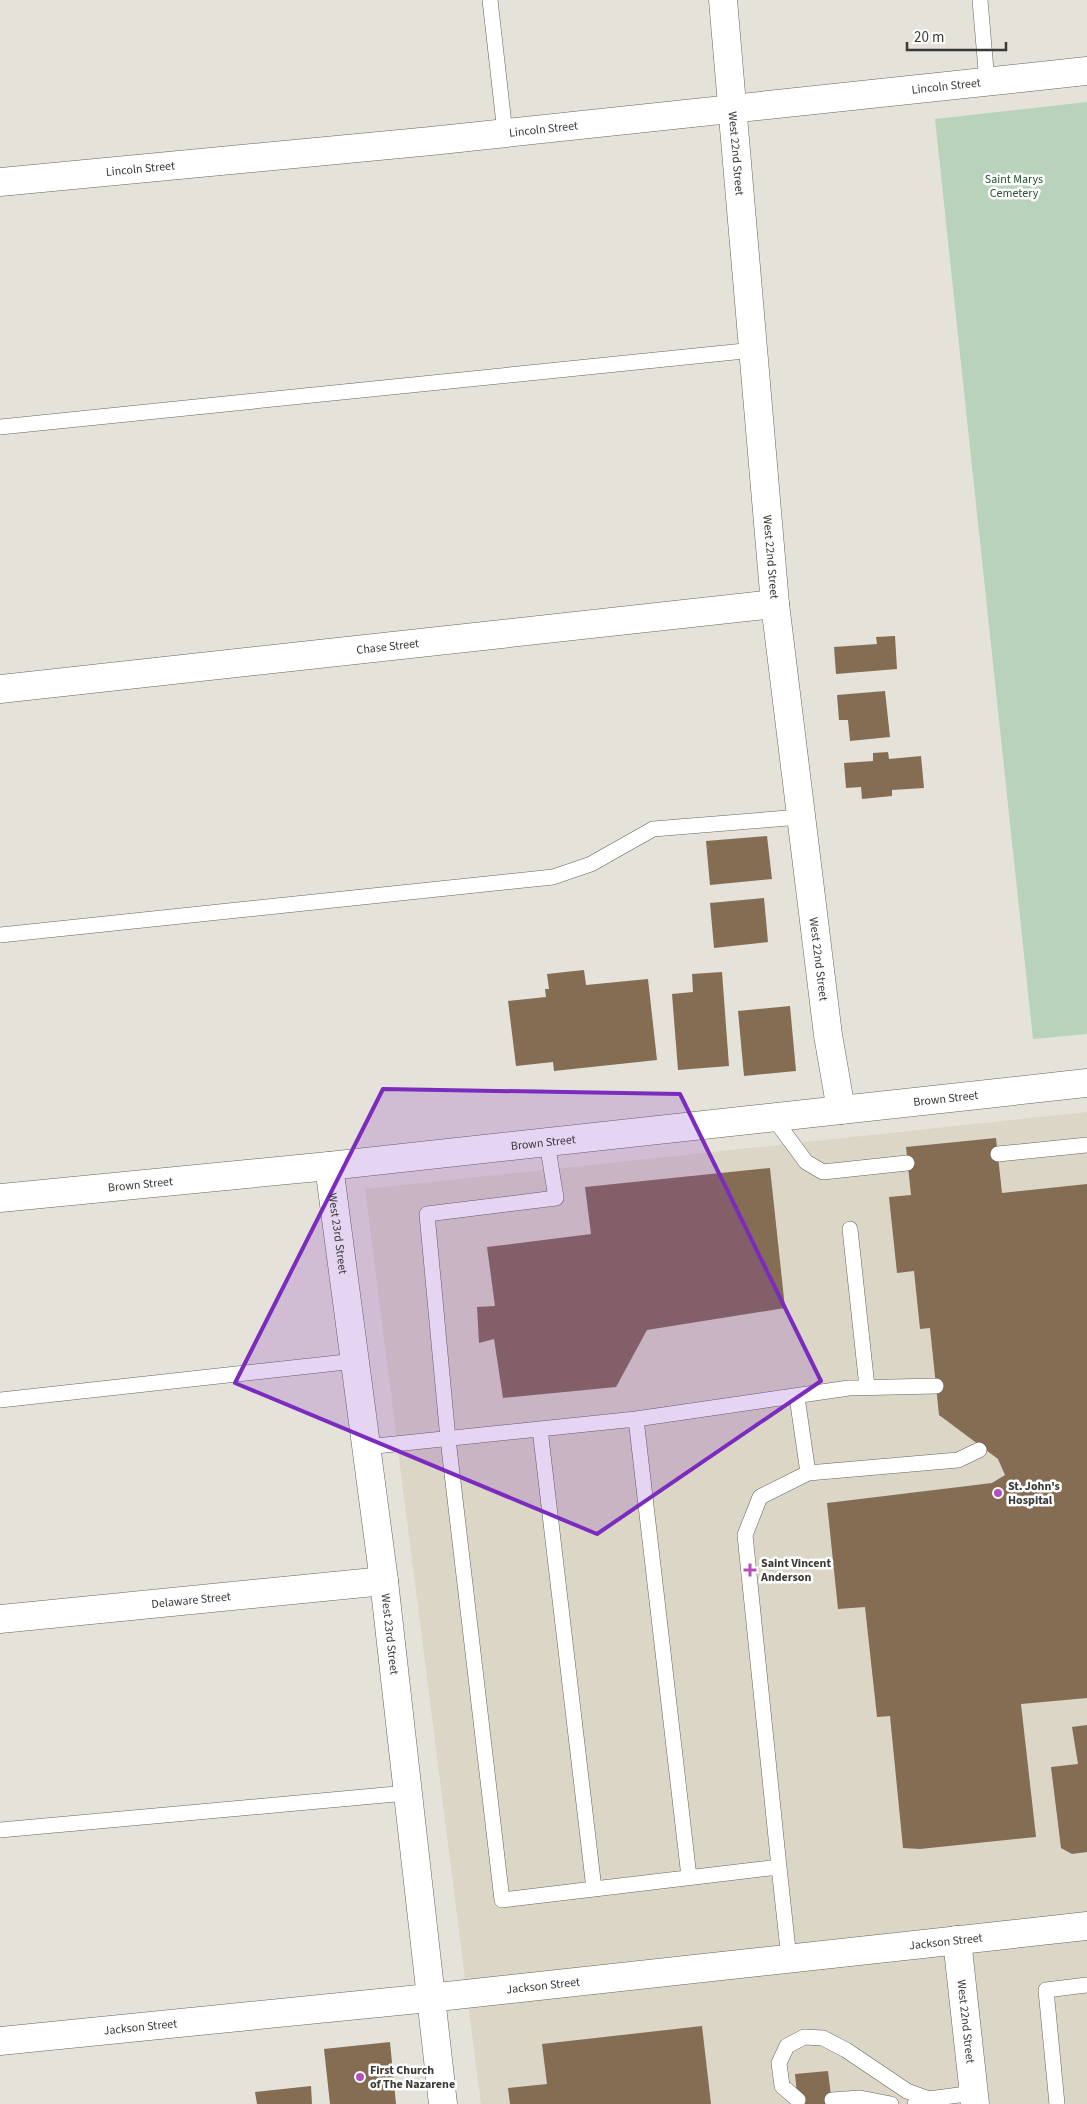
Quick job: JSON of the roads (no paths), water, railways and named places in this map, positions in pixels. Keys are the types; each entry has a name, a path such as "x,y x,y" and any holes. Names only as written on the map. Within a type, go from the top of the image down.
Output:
{"street":[{"name":"West 22nd Street","path":"723,0 775,604 828,1035 841,1110"},
{"name":"Lincoln Street","path":"0,182 505,133 1087,71"},
{"name":"Chase Street","path":"0,689 775,604"},
{"name":"Brown Street","path":"0,1198 329,1166 1087,1083"},
{"name":"West 23rd Street","path":"329,1166 384,1581 429,1998 443,2104"},
{"name":"Delaware Street","path":"0,1619 384,1581"},
{"name":"Jackson Street","path":"0,2041 429,1998 1087,1926"},
{"name":"West 22nd Street","path":"957,1940 974,2099"}],"lane":[{"path":"490,0 505,133"},
{"path":"980,0 988,82"},
{"path":"0,427 754,350"},
{"path":"0,935 553,877 591,864 653,829 800,817"},
{"path":"772,1116 806,1162 823,1172 908,1164"},
{"path":"548,1142 556,1198 426,1214 448,1438 502,1900 779,1867"},
{"path":"998,1154 1087,1145"},
{"path":"850,1229 868,1387"},
{"path":"0,1400 355,1361"},
{"path":"366,1447 636,1419 868,1387 936,1386"},
{"path":"797,1397 808,1473"},
{"path":"636,1419 689,1877"},
{"path":"540,1429 594,1889"},
{"path":"788,1959 745,1535 760,1497 808,1473 958,1460 979,1450"},
{"path":"0,1830 407,1793"},
{"path":"1057,2104 1046,1990 1087,1985"},
{"path":"798,2100 782,2086 779,2063 787,2046 804,2037 823,2038 846,2050 922,2101 974,2099"},
{"path":"832,2100 860,2098 891,2104"}],"place":[{"name":"St. John's Hospital","path":"998,1493"},
{"name":"Saint Vincent Anderson","path":"750,1570"},
{"name":"First Church of The Nazarene","path":"360,2077"}],"park label":[{"name":"Saint Marys Cemetery","path":"1014,186"}]}
